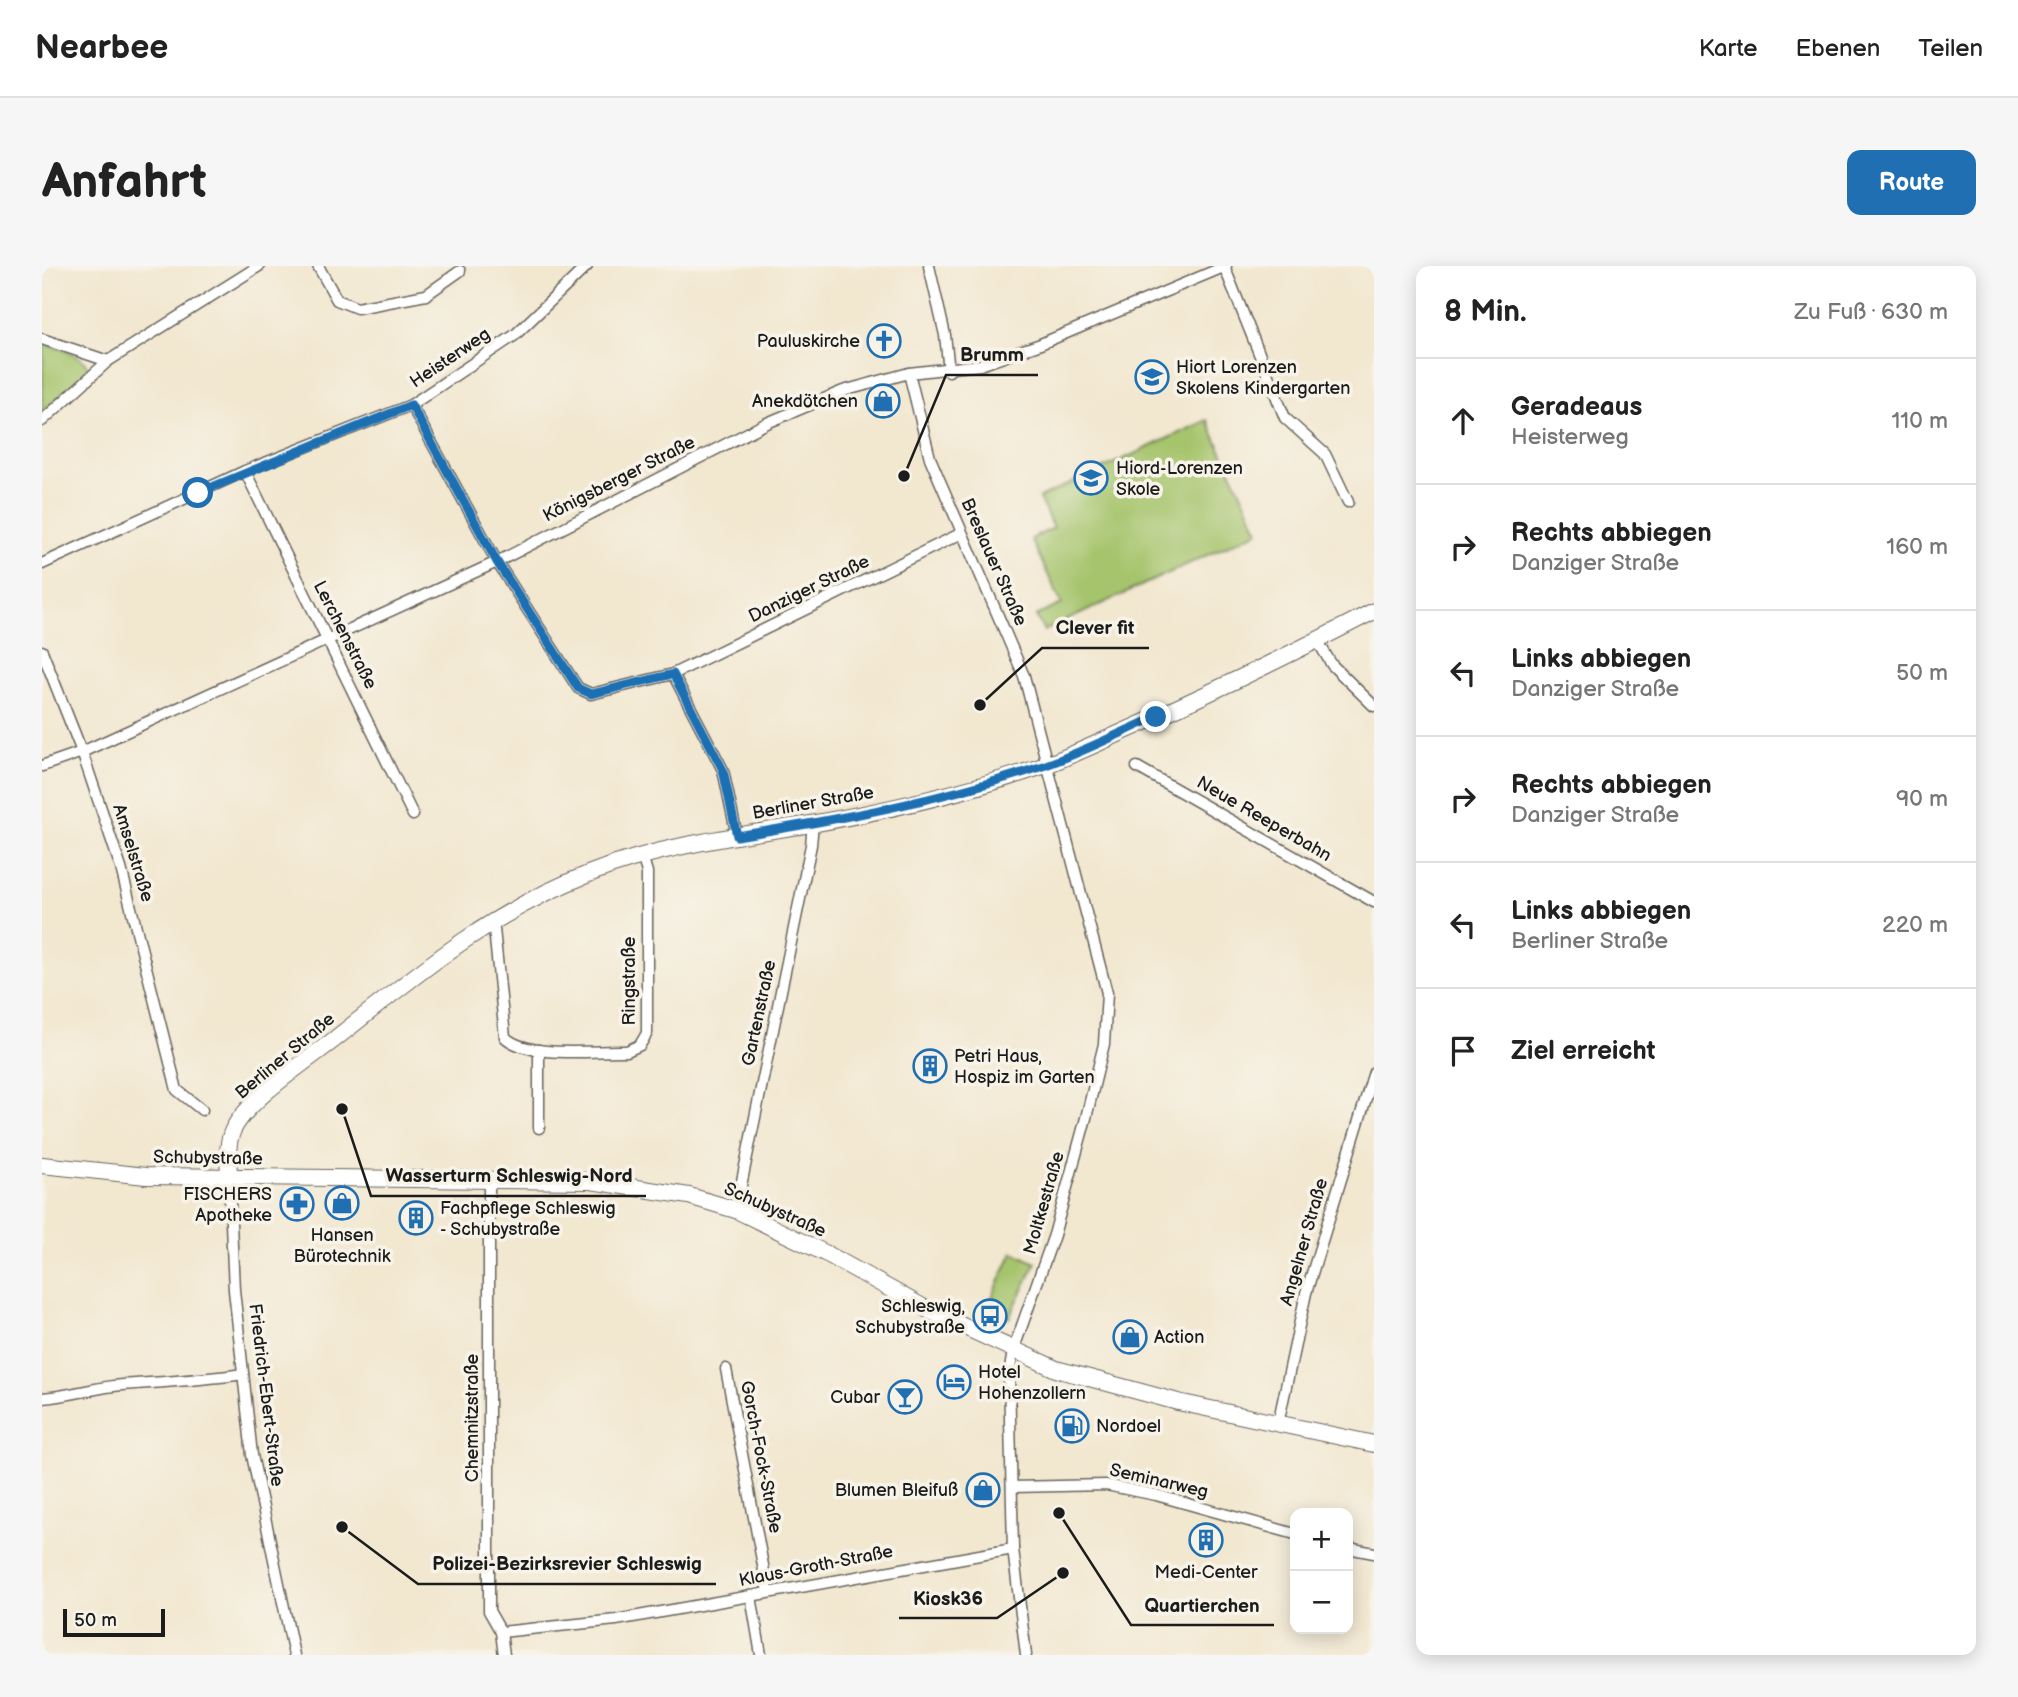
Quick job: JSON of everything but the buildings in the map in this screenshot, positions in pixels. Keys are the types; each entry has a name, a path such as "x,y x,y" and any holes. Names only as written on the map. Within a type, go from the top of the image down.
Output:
{"street":[{"path":"42,421 108,361 259,266"},
{"path":"318,266 337,300 357,308 426,295 460,271"},
{"path":"929,266 943,324 949,371"},
{"path":"1225,266 1285,418 1325,454 1348,502"},
{"name":"Königsberger Straße","path":"42,766 82,752 497,562 767,423 842,391 909,373 949,371 980,365 1038,345 1225,266"},
{"name":"Heisterweg","path":"42,564 246,471 411,405 515,335 585,267"},
{"path":"42,339 108,361"},
{"name":"Breslauer Straße","path":"909,373 930,458 960,534 1014,648 1046,765"},
{"name":"Danziger Straße","path":"411,405 497,562 578,688 591,694 673,674 960,534"},
{"name":"Lerchenstraße","path":"246,471 413,815"},
{"name":"Berliner Straße","path":"229,1178 229,1143 239,1120 248,1111 397,989 494,919 570,882 684,844 813,823 937,797 1046,765 1195,700 1374,611"},
{"path":"1317,640 1332,666 1374,706"},
{"name":"Amselstraße","path":"42,651 82,752 121,868 177,1090 202,1110"},
{"path":"673,674 723,770 737,836"},
{"name":"Moltkestraße","path":"1026,1655 1013,1549 1009,1375 1013,1351 1054,1235 1104,1044 1107,1017 1104,973 1046,765"},
{"name":"Neue Reeperbahn","path":"1137,768 1374,902"},
{"name":"Gartenstraße","path":"736,1210 811,845 813,823"},
{"name":"Ringstraße","path":"494,919 505,1037 514,1045 539,1050 627,1051 640,1045 647,1033 647,872 642,856"},
{"path":"539,1050 539,1128"},
{"name":"Angelner Straße","path":"1278,1424 1306,1293 1374,1072"},
{"name":"Schubystraße","path":"42,1165 146,1176 591,1181 689,1196 736,1210 1013,1351 1108,1385 1374,1444"},
{"name":"Friedrich-Ebert-Straße","path":"229,1178 243,1374 252,1455 294,1655"},
{"name":"Chemnitzstraße","path":"489,1178 489,1611 501,1632 504,1655"},
{"name":"Gorch-Fock-Straße","path":"726,1369 768,1592"},
{"path":"42,1398 74,1396 120,1385 186,1382 243,1374"},
{"name":"Seminarweg","path":"1012,1487 1081,1483 1106,1485 1156,1495 1290,1533"},
{"name":"Klaus-Groth-Straße","path":"501,1632 616,1620 1013,1549"},
{"path":"1353,1549 1374,1553"},
{"path":"751,1596 761,1655"}],"green space":[{"path":"44,345 62,349 81,358 88,367 86,372 42,412"},
{"path":"1207,420 1259,531 1044,631 1036,616 1062,604 1031,539 1053,528 1039,498"},
{"path":"1013,1252 1036,1263 1009,1318 987,1308"}],"place":[{"name":"Pauluskirche","path":"884,341"},
{"name":"Hiort Lorenzen Skolens Kindergarten","path":"1152,377"},
{"name":"Anekdötchen","path":"883,401"},
{"name":"Brumm","path":"904,476"},
{"name":"Hiord-Lorenzen Skole","path":"1091,478"},
{"name":"Clever fit","path":"980,705"},
{"name":"Petri Haus, Hospiz im Garten","path":"930,1066"},
{"name":"Wasserturm Schleswig-Nord","path":"342,1109"},
{"name":"Hansen Bürotechnik","path":"342,1203"},
{"name":"FISCHERS Apotheke","path":"297,1204"},
{"name":"Fachpflege Schleswig - Schubystraße","path":"416,1218"},
{"name":"Schleswig, Schubystraße","path":"990,1316"},
{"name":"Action","path":"1130,1337"},
{"name":"Hotel Hohenzollern","path":"954,1382"},
{"name":"Cubar","path":"905,1397"},
{"name":"Nordoel","path":"1072,1426"},
{"name":"Blumen Bleifuß","path":"983,1490"},
{"name":"Quartierchen","path":"1059,1513"},
{"name":"Polizei-Bezirksrevier Schleswig","path":"342,1527"},
{"name":"Medi-Center","path":"1206,1540"},
{"name":"Kiosk36","path":"1063,1573"}],"route":[{"path":"198,493 411,405 497,562 578,688 591,694 673,674 723,770 737,836 900,807 975,788 1046,765 1156,717"}]}
